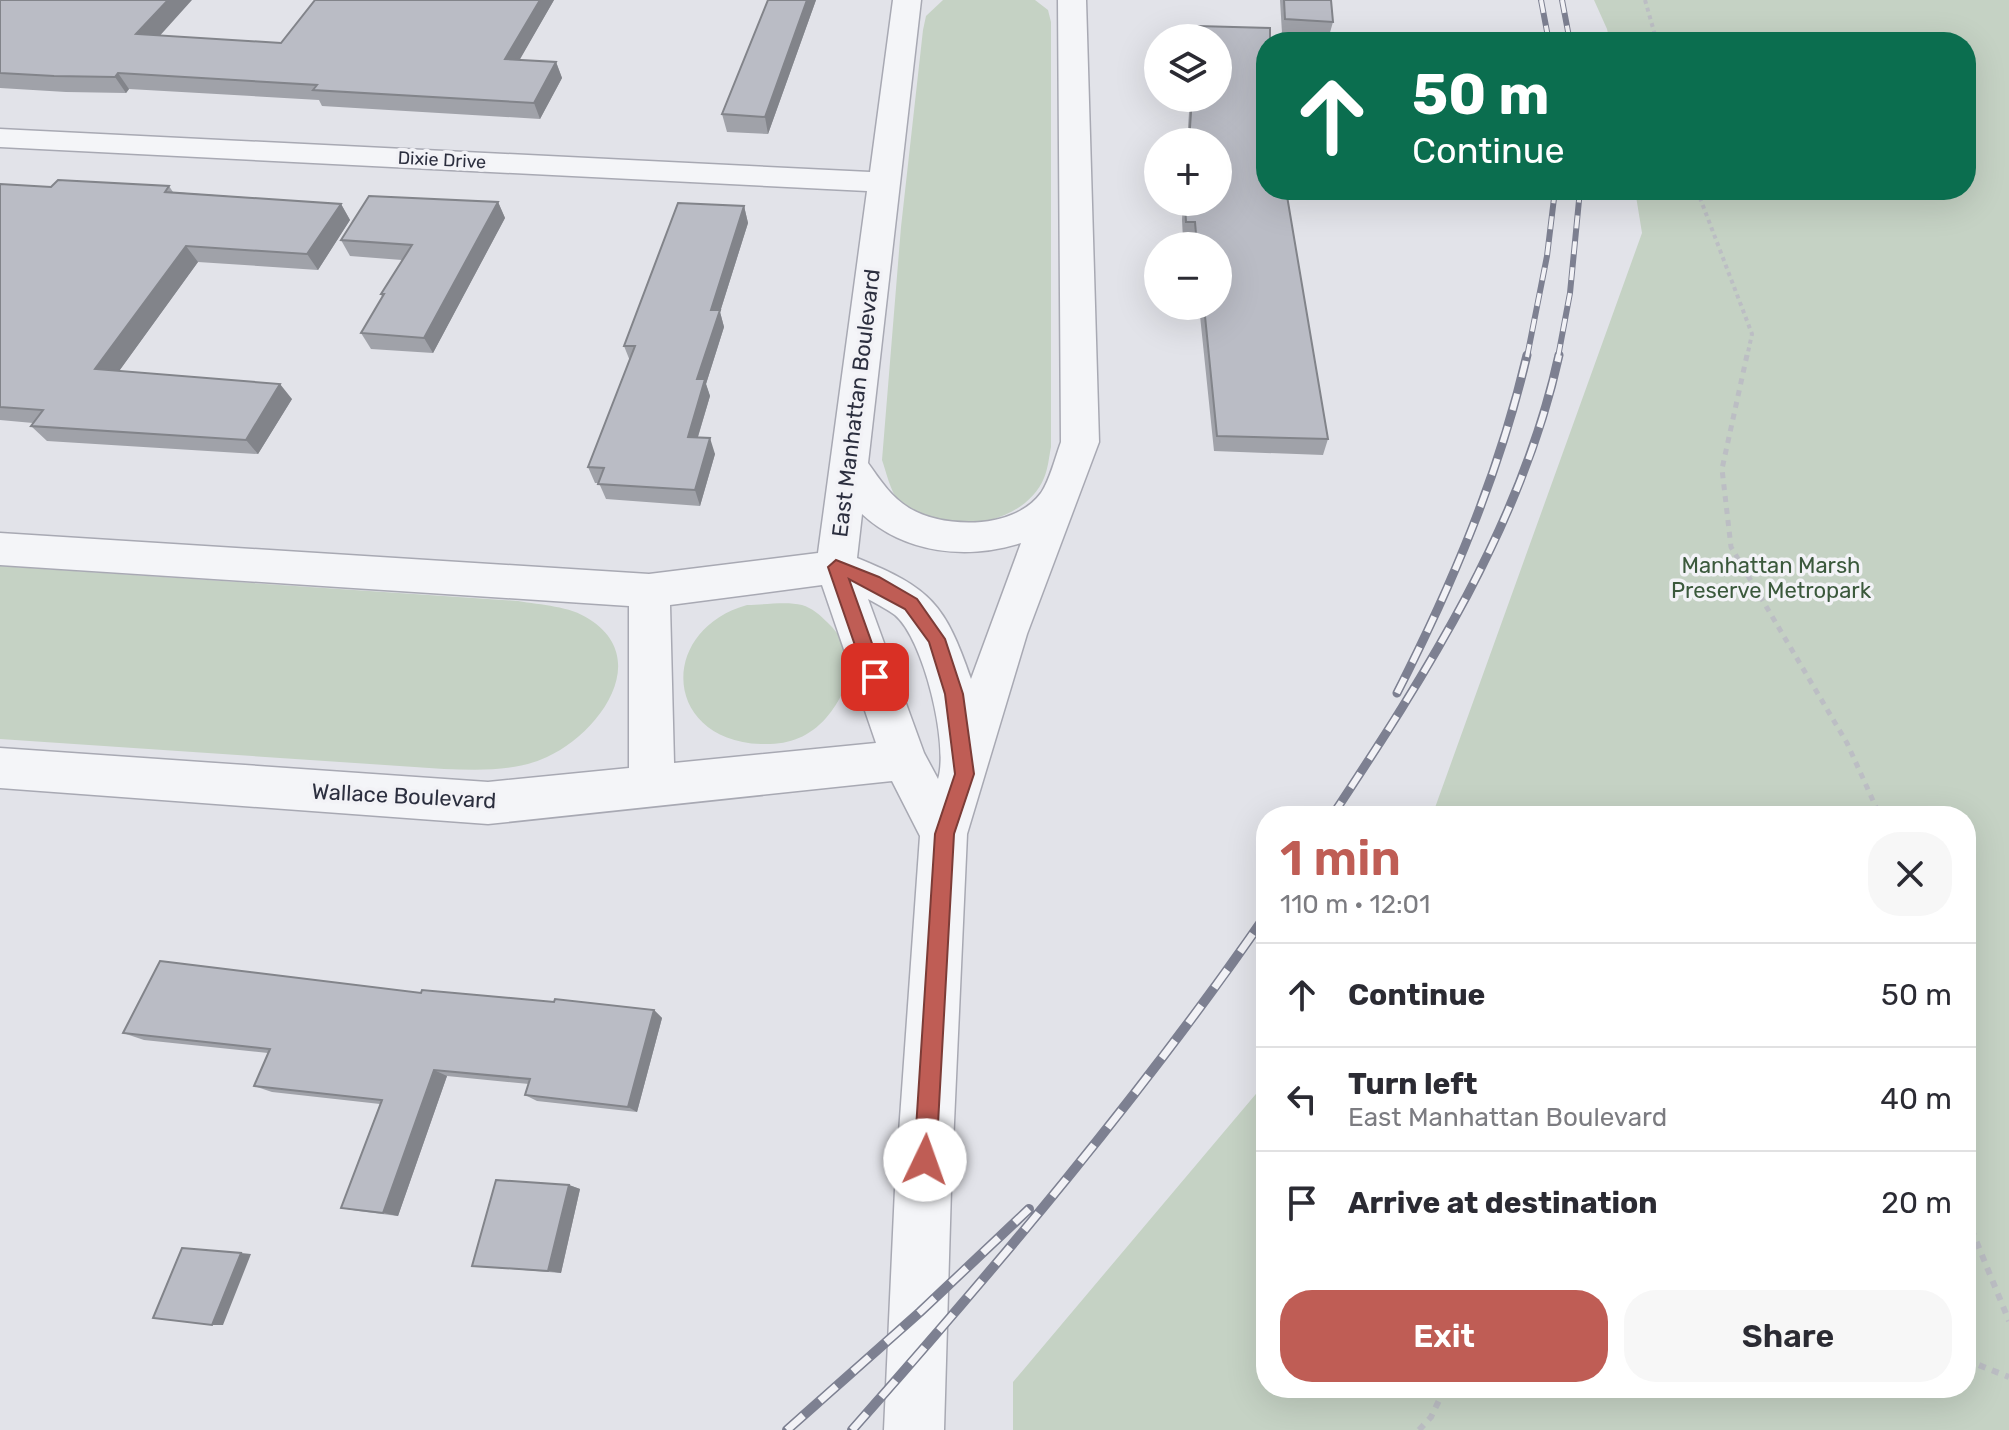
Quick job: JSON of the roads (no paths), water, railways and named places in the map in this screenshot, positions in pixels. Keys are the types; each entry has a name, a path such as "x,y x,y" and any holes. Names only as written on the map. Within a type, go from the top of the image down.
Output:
{"street":[{"name":"East Manhattan Boulevard","path":"907,0 836,567 904,760 944,834"},
{"path":"914,1430 923,1189 944,834 1006,634 1080,442 1072,0"},
{"name":"Dixie Drive","path":"0,138 883,182"},
{"path":"849,465 880,507 914,529 953,537 996,535 1031,522 1060,499"},
{"path":"0,549 649,591 836,567 873,582 911,604 936,639 954,694 965,774"},
{"path":"649,591 652,786"},
{"name":"Wallace Boulevard","path":"0,768 488,803 904,760"}],"railway":[{"path":"1541,0 1547,32"},
{"path":"1562,0 1568,32"},
{"path":"1527,357 1547,256 1554,200"},
{"path":"1558,357 1570,293 1579,200"},
{"path":"1397,693 1437,611 1472,528 1503,443 1527,355"},
{"path":"1338,806 1435,652 1496,538 1542,418 1559,355"},
{"path":"852,1430 961,1306 1066,1179 1169,1049 1256,929"},
{"path":"787,1430 920,1312 1029,1209"}],"park label":[{"name":"Manhattan Marsh Preserve Metropark","path":"1771,578"}]}
